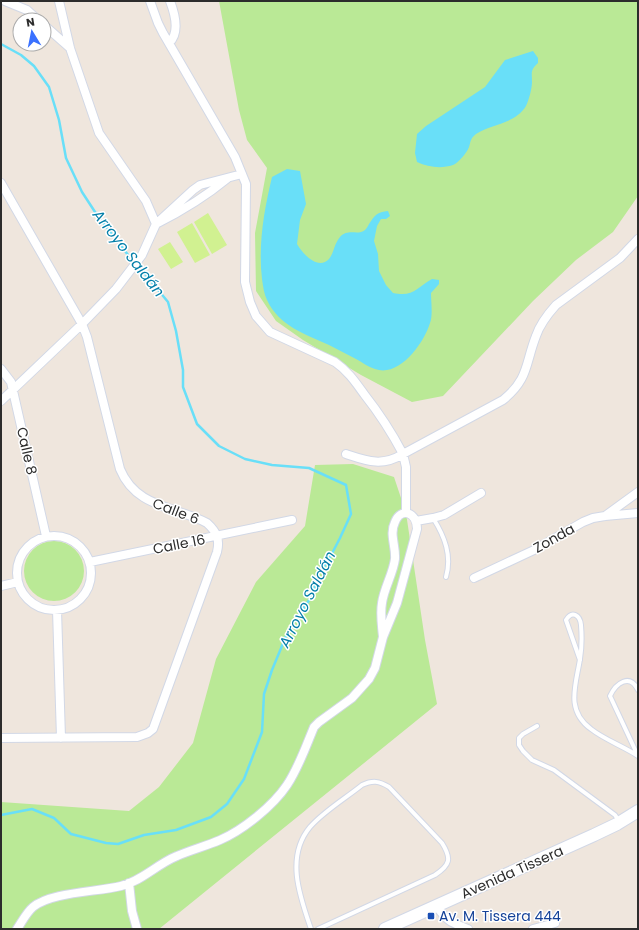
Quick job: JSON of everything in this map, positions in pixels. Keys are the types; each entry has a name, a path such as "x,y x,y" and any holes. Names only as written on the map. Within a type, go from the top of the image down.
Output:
{"main road":[{"name":"Avenida Tissera","path":"385,929 594,835 638,812"}],"street":[{"path":"5,1 29,12"},
{"path":"59,1 70,48 99,133 146,201 156,224"},
{"path":"150,1 158,23 234,156 242,174 246,191 245,282 250,302 256,316 270,332 336,362 349,374 377,412 403,454 406,467 406,514"},
{"path":"169,43 173,39 175,32 175,16 170,1"},
{"path":"52,32 70,48"},
{"path":"1,401 82,324 129,273 142,255 156,224 200,185 242,174"},
{"path":"156,224 211,193 228,178"},
{"name":"Calle 6","path":"1,183 82,324 123,478 140,496 152,503 208,523 218,536"},
{"path":"346,454 371,462 382,462 396,459 503,400 513,392 525,374 536,337 543,320 556,305 620,258 638,239"},
{"name":"Calle 8","path":"1,369 11,382 46,536"},
{"path":"605,516 638,492"},
{"path":"416,522 444,515 482,493"},
{"name":"Zonda","path":"474,578 534,550 583,522 593,518 638,513"},
{"path":"17,929 33,907 44,901 56,897 129,883 177,856 220,840 243,826 269,806 287,784 314,727 352,698 369,679 374,668 382,637 396,603 417,529 416,522 412,516 406,514 401,515 394,523 392,537 395,548 395,560 382,602 382,637"},
{"name":"Calle 16","path":"90,562 292,520"},
{"path":"46,536 68,538 78,544 85,552 90,562 92,573 90,584 85,594 78,602 68,608 57,610 37,606 28,600 22,592 18,582 17,570 20,559 26,548 35,541 46,536"},
{"path":"1,738 137,737 148,733 153,729 217,552 219,542 218,536"},
{"path":"395,548 404,552 412,551"},
{"path":"1,586 18,582"},
{"path":"57,610 61,738"},
{"path":"129,883 132,910 137,929"},
{"path":"436,905 443,916 450,922 468,929"},
{"path":"532,929 556,923"}],"lane":[{"path":"433,518 442,533 448,552 449,566 446,577"},
{"path":"580,660 566,620 568,616 572,615 580,619 582,637 580,660 573,700 576,710 581,720 598,734 638,756"},
{"path":"638,690 636,686 630,682 623,682 613,689 610,696 637,749 638,756"},
{"path":"537,726 519,738 519,745 523,751 532,760 554,770 615,815 620,822"},
{"path":"311,929 302,902 297,879 296,866 298,847 310,826 362,784 370,781 383,784 389,787 442,843 447,850 448,864 444,869 435,875 318,929"}],"green space":[{"path":"219,1 638,1 638,196 613,232 576,260 533,301 443,396 412,402 361,375 303,340 276,321 256,291 255,233 267,168 247,140 239,110"},
{"path":"208,213 227,245 212,254 194,222"},
{"path":"192,223 210,255 195,263 177,232"},
{"path":"170,242 183,262 171,269 158,249"},
{"path":"353,464 394,477 406,513 425,640 437,704 159,929 1,929 1,802 129,811 159,787 193,743 216,659 256,582 305,526 315,465"},
{"path":"48,541 60,541 71,546 79,554 84,565 82,583 71,596 60,601 48,601 37,596 29,588 24,577 24,565 29,554 37,546"}],"water":[{"path":"533,51 538,58 538,63 532,72 532,82 528,101 521,112 509,120 482,130 476,134 464,155 453,165 435,167 417,162 415,153 417,134 426,126 485,87 505,60"},
{"path":"287,169 300,171 306,204 300,220 297,244 306,256 315,262 325,262 331,257 338,240 343,234 350,232 362,232 377,214 388,211 390,216 386,219 381,219 377,226 374,241 378,254 379,271 386,285 393,293 406,294 414,291 432,279 439,280 439,284 431,293 432,308 430,323 427,331 416,349 401,364 384,370 367,366 353,357 302,333 286,323 272,309 267,300 263,287 261,240 266,202 272,177"}],"waterway":[{"name":"Arroyo Saldán","path":"1,44 21,55 34,66 49,87 59,120 66,158 82,192 97,215 132,260 168,302 176,331 183,370 183,387 197,424 219,446 245,459 272,465 309,468 346,485 351,514 327,563 319,571 312,596 289,629 264,694 262,732 244,779 227,804 211,817 176,830 144,835 118,844 106,843 71,834 54,818 32,809 1,815"}],"place":[{"name":"Av. M. Tissera 444","path":"431,916"}]}
